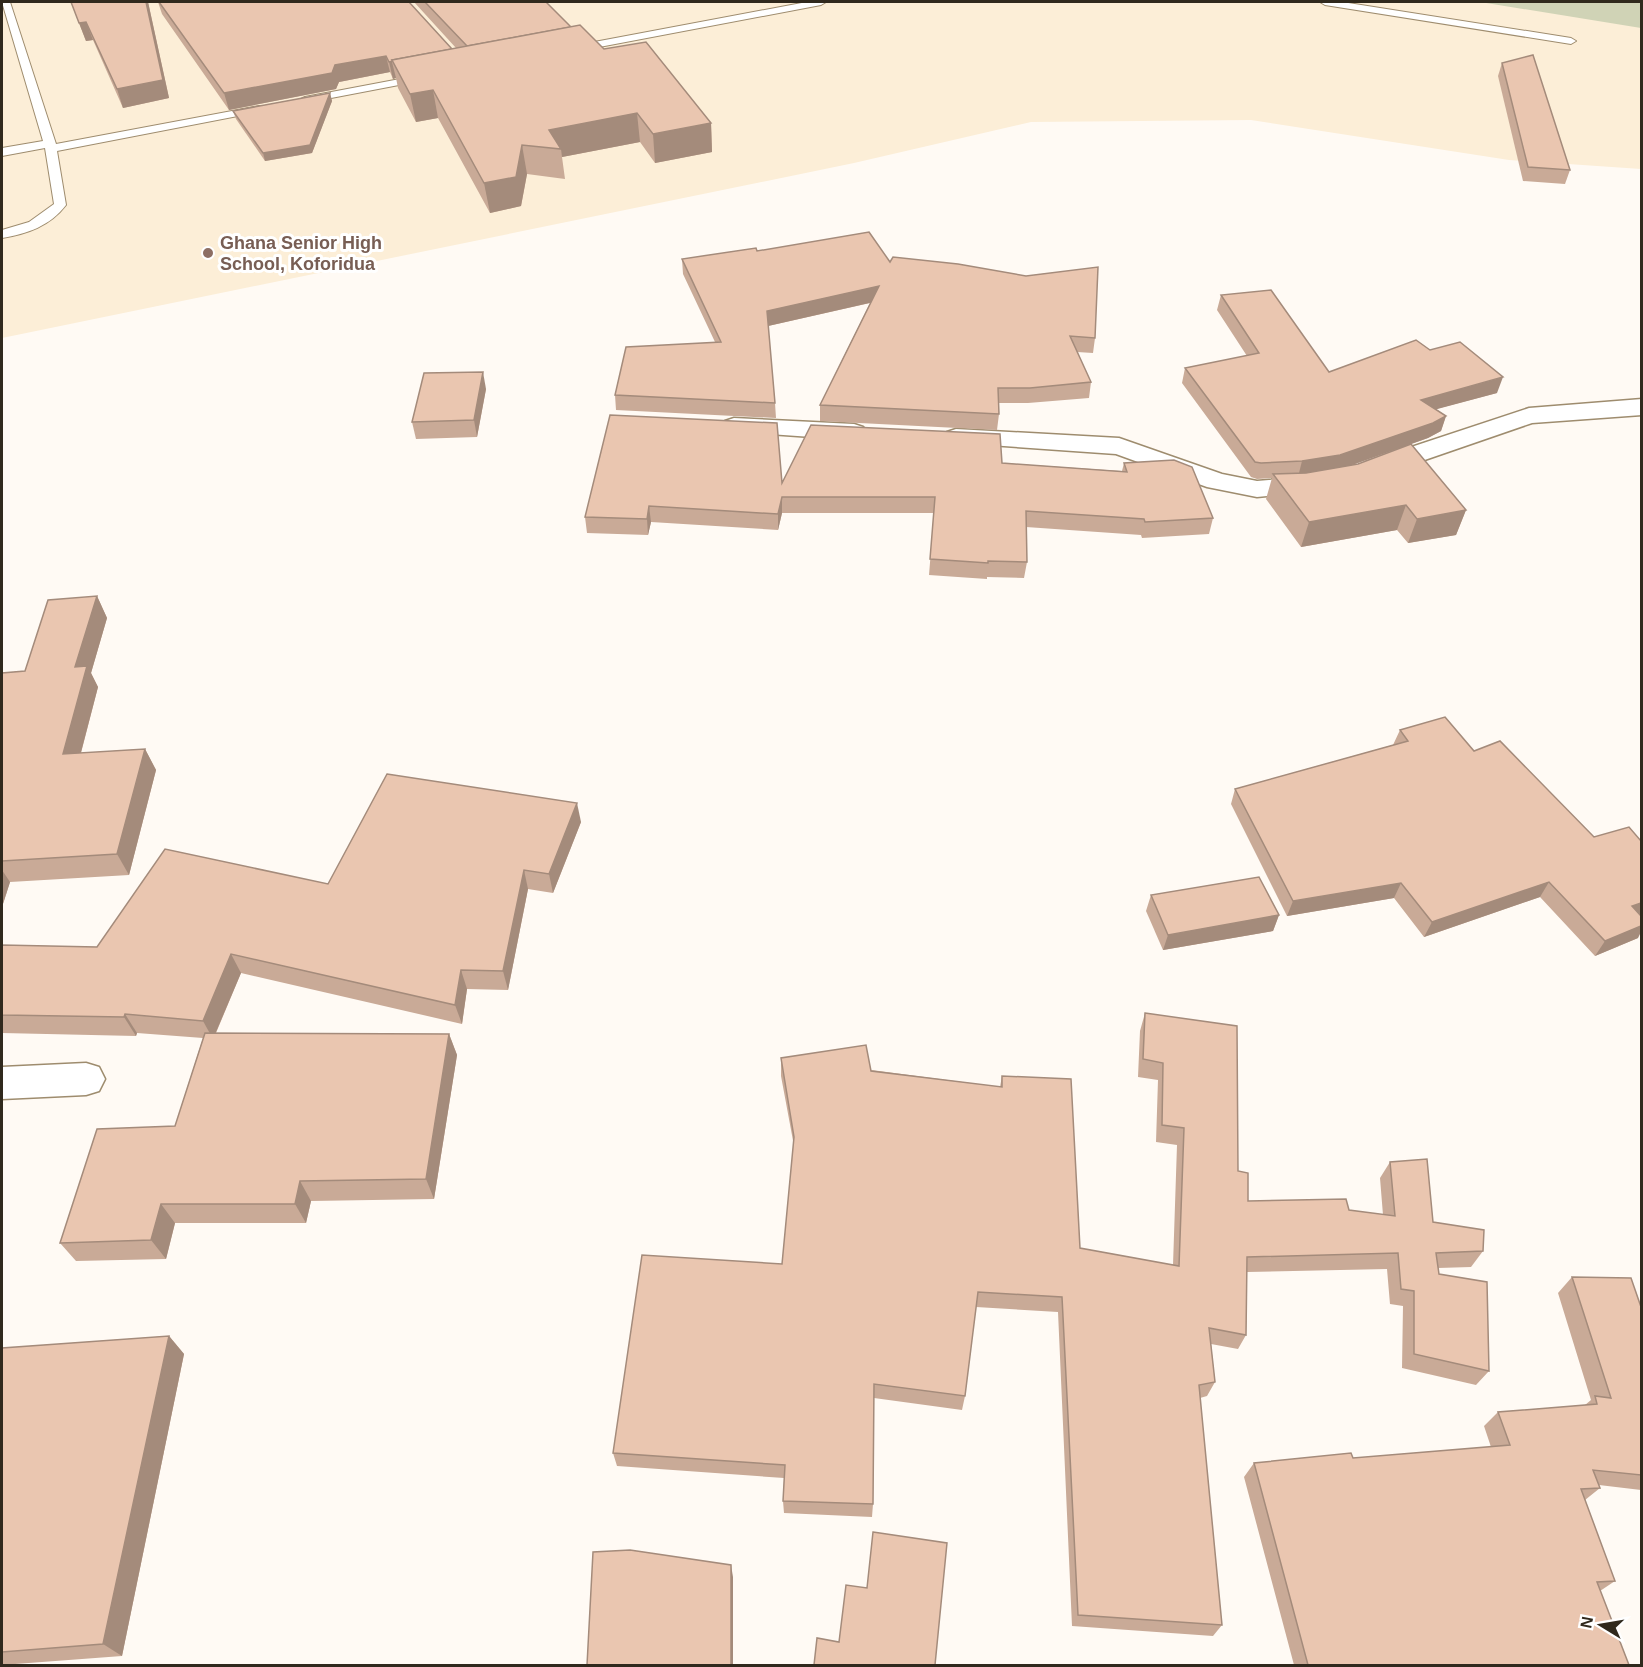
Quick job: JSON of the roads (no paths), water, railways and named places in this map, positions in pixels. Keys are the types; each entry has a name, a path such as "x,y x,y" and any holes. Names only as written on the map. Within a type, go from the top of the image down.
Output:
{"street":[{"path":"931,436 1119,446 1216,481 1257,489 1298,487 1346,478 1529,416 1641,407"},
{"path":"709,425 873,433"},
{"path":"2,1083 86,1079"}],"lane":[{"path":"2,234 45,220 60,205 50,147 5,2"},
{"path":"558,52 821,2"},
{"path":"1325,2 1571,41"},
{"path":"293,103 432,76"},
{"path":"2,152 50,147 270,107"}],"place":[{"name":"Ghana Senior High School, Koforidua","path":"208,253"}]}
